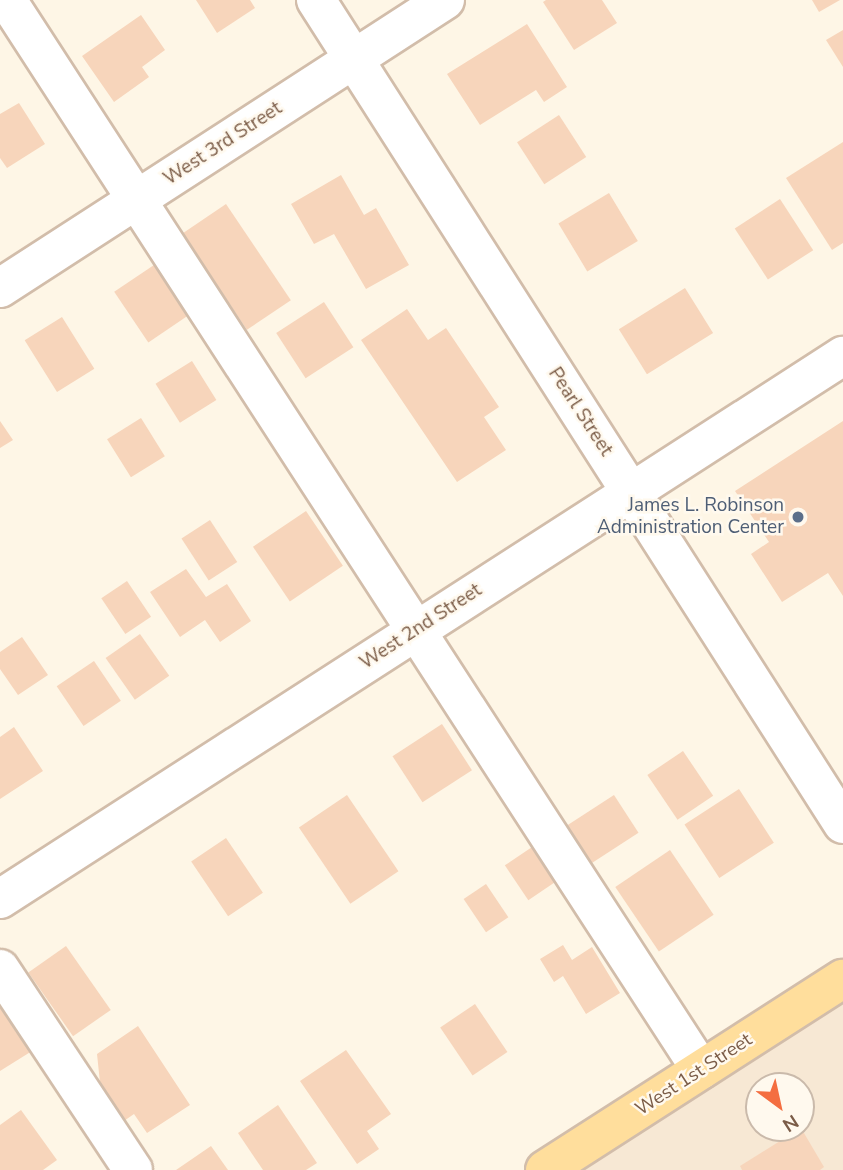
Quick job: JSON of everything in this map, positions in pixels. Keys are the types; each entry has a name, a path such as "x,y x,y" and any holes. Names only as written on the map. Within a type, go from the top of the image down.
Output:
{"main road":[{"name":"West 1st Street","path":"544,1170 843,979"}],"street":[{"path":"7,0 701,1070"},
{"name":"Pearl Street","path":"316,0 843,824"},
{"name":"West 3rd Street","path":"0,288 445,0"},
{"name":"West 2nd Street","path":"0,899 843,356"},
{"path":"0,969 132,1170"}],"shaded area":[{"path":"843,976 843,1170 533,1170"}],"building":[{"path":"196,0 250,0 255,8 217,33"},
{"path":"602,0 617,23 574,50 543,2"},
{"path":"812,0 840,0 819,12"},
{"path":"141,15 165,50 142,67 149,77 114,102 82,56"},
{"path":"527,24 567,87 544,102 536,90 480,125 447,74"},
{"path":"843,30 843,67 826,40"},
{"path":"19,103 45,144 7,168 0,158 0,114"},
{"path":"559,115 586,157 544,184 517,142"},
{"path":"843,142 843,243 832,250 786,178"},
{"path":"341,175 364,215 376,208 409,265 366,289 334,234 314,244 291,204"},
{"path":"609,193 638,241 587,271 558,223"},
{"path":"780,199 813,250 768,280 735,228"},
{"path":"226,204 291,300 247,330 182,234"},
{"path":"154,265 188,316 148,342 114,292"},
{"path":"685,288 713,333 647,374 619,329"},
{"path":"324,302 353,347 306,378 276,333"},
{"path":"407,309 428,340 446,328 499,407 484,417 506,450 457,482 361,340"},
{"path":"62,317 94,369 57,392 25,340"},
{"path":"192,361 216,400 180,423 156,384"},
{"path":"141,418 165,456 131,477 107,439"},
{"path":"0,421 13,440 0,448"},
{"name":"James L. Robinson Administration Center","path":"843,421 843,596 828,573 782,602 751,554 769,542 735,491"},
{"path":"306,511 343,566 290,602 253,547"},
{"path":"210,520 237,562 209,580 181,539"},
{"path":"186,569 206,597 227,584 251,621 220,642 205,620 180,637 150,592"},
{"path":"127,581 151,617 125,634 101,598"},
{"path":"140,634 169,676 135,700 106,658"},
{"path":"22,637 48,675 18,695 0,669 0,652"},
{"path":"94,661 121,701 84,726 57,686"},
{"path":"442,724 472,770 422,802 393,756"},
{"path":"14,727 43,771 0,799 0,737"},
{"path":"683,751 713,796 678,820 647,775"},
{"path":"739,789 774,843 719,878 684,824"},
{"path":"347,795 398,871 350,904 299,827"},
{"path":"614,795 639,833 587,867 562,829"},
{"path":"226,838 263,893 228,916 191,861"},
{"path":"538,843 561,878 528,900 505,865"},
{"path":"670,850 714,915 659,952 615,887"},
{"path":"486,884 508,917 486,932 464,899"},
{"path":"563,945 572,960 592,947 620,993 586,1014 563,976 554,982 540,959"},
{"path":"66,946 111,1010 73,1036 28,972"},
{"path":"0,1000 32,1051 0,1071"},
{"path":"475,1004 507,1052 473,1076 440,1027"},
{"path":"138,1026 190,1105 147,1133 134,1114 121,1123 101,1092 97,1054"},
{"path":"346,1050 391,1114 367,1131 379,1149 357,1164 300,1081"},
{"path":"278,1105 317,1163 306,1170 263,1170 238,1133"},
{"path":"21,1110 57,1160 43,1170 0,1170 0,1125"},
{"path":"779,1142 809,1142 824,1167 820,1170 742,1170 740,1166"},
{"path":"211,1146 228,1170 176,1170"}],"place":[{"name":"James L. Robinson Administration Center","path":"798,517"}]}
